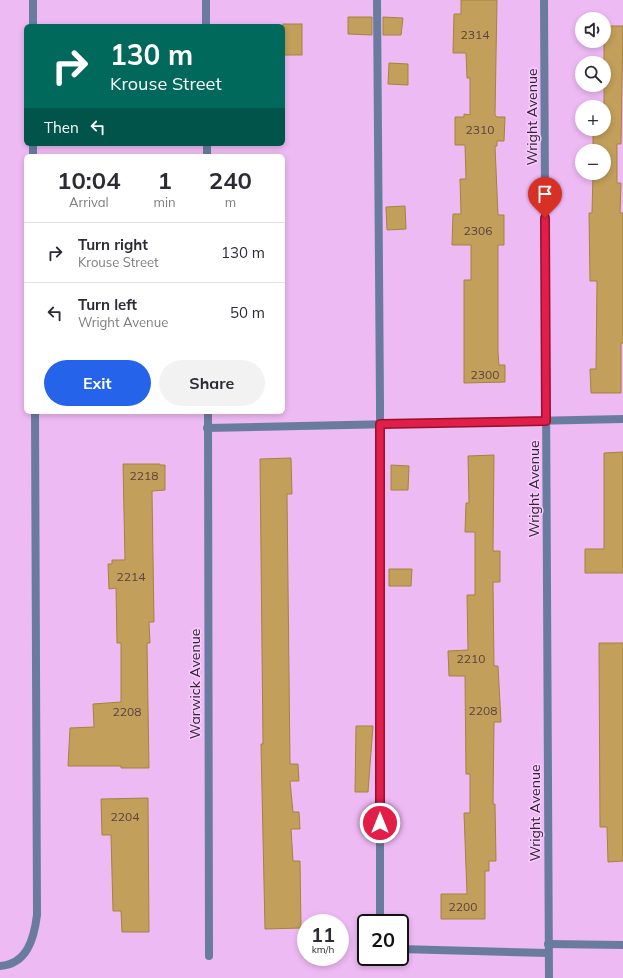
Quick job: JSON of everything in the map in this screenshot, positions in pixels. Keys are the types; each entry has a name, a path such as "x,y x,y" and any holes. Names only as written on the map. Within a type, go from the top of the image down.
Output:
{"street":[{"path":"32,0 33,24"},
{"path":"206,0 206,24"},
{"path":"377,0 380,424 380,914"},
{"name":"Wright Avenue","path":"544,0 549,978"},
{"path":"0,966 13,964 22,958 32,939 37,916 35,414"},
{"name":"Warwick Avenue","path":"208,414 209,956"},
{"path":"207,428 623,419"},
{"path":"409,949 623,946"}],"building":[{"path":"461,0 497,0 495,115 497,117 505,117 504,141 497,141 497,146 495,146 498,215 504,215 504,245 498,245 498,352 499,365 505,365 505,382 464,383 464,280 471,280 471,245 452,245 453,214 461,214 460,179 466,179 465,145 455,145 455,117 464,117 464,114 470,115 470,78 467,78 466,53 453,53 454,14 461,14"},
{"path":"348,17 372,17 372,35 348,34"},
{"path":"383,17 403,18 401,35 383,35"},
{"path":"285,24 302,24 302,55 285,55"},
{"path":"611,26 623,26 621,144 617,144 617,183 621,183 620,213 623,213 623,343 621,343 621,393 591,393 590,369 596,369 597,281 590,281 589,213 592,213 593,180 611,180 611,144 593,144 593,136 611,136 611,100 604,100 604,92 611,92 611,56 604,56 604,48 611,48"},
{"path":"389,63 408,64 408,85 388,84"},
{"path":"405,206 406,229 387,230 386,207"},
{"path":"623,452 623,573 585,573 585,549 604,549 604,453"},
{"path":"494,455 493,551 500,551 500,582 493,582 494,666 498,666 501,722 494,722 493,804 495,804 496,861 489,861 489,871 485,871 485,919 441,919 441,894 467,894 464,813 470,813 470,774 466,774 465,676 449,676 448,651 468,650 467,595 475,595 475,532 465,532 466,503 469,503 468,456"},
{"path":"291,458 292,494 287,494 290,764 298,764 299,781 290,781 293,812 299,812 300,829 291,829 293,861 300,861 301,914 297,914 297,928 265,929 261,744 263,744 260,459"},
{"path":"123,464 165,465 165,490 152,491 154,622 149,622 150,643 147,643 149,768 121,768 121,766 68,766 70,728 94,727 93,704 121,702 121,643 117,643 116,588 109,589 108,564 112,564 112,560 125,560"},
{"path":"391,465 409,466 408,490 391,490"},
{"path":"389,569 412,569 411,586 389,586"},
{"path":"599,643 623,643 623,861 608,862 607,827 600,827"},
{"path":"356,726 373,726 368,792 355,792"},
{"path":"148,798 149,932 122,932 121,911 113,911 111,835 102,835 101,799"}],"route":[{"path":"380,823 380,424 546,421 545,218"}]}
